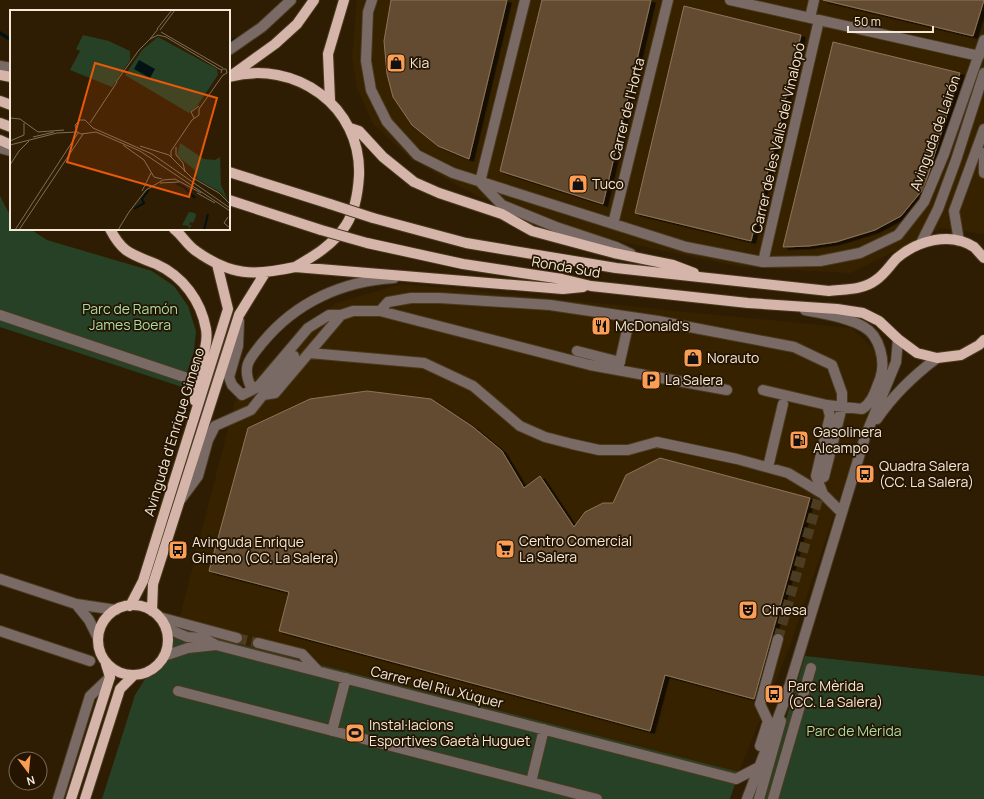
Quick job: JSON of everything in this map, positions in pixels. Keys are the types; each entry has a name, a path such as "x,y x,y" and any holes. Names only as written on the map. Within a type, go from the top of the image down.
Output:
{"main road":[{"path":"230,76 275,44 297,24 314,0"},
{"path":"330,100 328,54 344,0"},
{"path":"230,76 266,72 300,81 330,100 350,128 360,160 358,193 346,225 324,250 295,267"},
{"path":"0,74 10,77"},
{"path":"0,101 10,105"},
{"path":"0,123 10,127"},
{"path":"350,128 360,131 383,157 414,182 439,193 502,214 532,231 614,253 632,255 673,265 706,277"},
{"path":"0,140 10,145"},
{"name":"Ronda Sud","path":"230,172 373,218 466,243 616,268 829,291 858,288 876,281 897,258 921,243"},
{"name":"Ronda Sud","path":"230,200 367,244 463,264 562,279 591,286 797,308 837,309 863,313 879,321 898,339 917,353 937,358"},
{"path":"110,230 116,242 131,255 157,264 176,275 188,288 199,306 206,330 205,350 196,381 195,414"},
{"path":"176,230 194,250 217,264 240,272 265,273 295,267 563,289 591,286"},
{"path":"921,243 938,238 959,241 979,246 984,258"},
{"name":"Avinguda d'Enrique Gimeno","path":"130,606 143,581 228,309 217,264"},
{"name":"Avinguda d'Enrique Gimeno","path":"155,614 153,584 239,315 265,273"},
{"path":"937,358 960,355 979,345 984,340"},
{"path":"71,799 110,677 100,652 98,638 103,622 116,610 130,606 142,607 155,614 166,628 168,642 164,656 151,670 133,676 120,689 85,799"},
{"path":"106,664 118,672 133,676"}],"street":[{"path":"230,49 262,27 291,0"},
{"path":"372,0 368,12 366,61 371,90 387,122 417,155 453,173 686,247 763,262"},
{"path":"480,182 525,0"},
{"name":"Carrer de l'Horta","path":"613,224 668,0"},
{"path":"730,0 979,56"},
{"name":"Carrer de les Valls del Vinalopó","path":"763,262 815,19 814,0"},
{"name":"Avinguda de Lairón","path":"763,262 827,259 860,253 898,235 924,202 944,154 984,40"},
{"path":"0,66 10,68"},
{"path":"973,72 984,73"},
{"name":"Avinguda de Lairón","path":"921,243 938,209 956,160 984,73"},
{"path":"959,241 954,212 984,129"},
{"path":"0,148 10,151"},
{"path":"984,153 984,173"},
{"path":"480,182 502,205 556,227 616,247 632,255"},
{"path":"341,315 275,393 260,391 251,387 246,376 249,359 274,328 293,312 318,297 344,287 378,279 421,277"},
{"path":"380,311 388,302 411,298 440,298 550,305 630,317 794,347 832,365 842,393 842,407 824,477"},
{"path":"763,390 827,405 842,407 862,409 871,403 882,372 883,359 880,345 865,327 844,319 797,308"},
{"path":"180,500 198,476 208,440 215,426 252,410 260,391 308,328 329,315 341,315 354,311 380,311 726,390"},
{"path":"0,315 196,381"},
{"path":"239,315 238,346 229,377 232,386 242,395 260,391 294,356"},
{"path":"618,366 630,317"},
{"path":"751,778 759,767 785,701 865,437 896,362 898,339"},
{"path":"577,351 618,366"},
{"path":"309,352 424,363 473,386 520,426 545,437 599,450 628,450 657,442 737,459 788,473 823,494 842,513"},
{"path":"865,437 887,404 903,386 914,375 937,358"},
{"path":"768,467 783,404"},
{"path":"823,494 816,476 830,416 827,405"},
{"path":"0,579 76,604 116,610"},
{"path":"76,604 89,620 98,638"},
{"path":"155,614 237,638"},
{"name":"Carrer del Riu Xúquer","path":"166,628 188,637 203,638 216,645 736,779"},
{"path":"0,631 90,661"},
{"path":"753,797 751,778 768,720 760,704 778,639"},
{"path":"258,643 302,654 318,671"},
{"name":"Carrer del Riu Xúquer","path":"164,656 188,648 216,645"},
{"path":"736,779 753,797 774,798 811,668"},
{"path":"58,799 90,696 110,677"},
{"path":"332,731 346,678"},
{"path":"178,691 597,799"},
{"path":"753,797 779,731 785,701"},
{"path":"765,728 767,745"},
{"path":"531,782 544,729"},
{"path":"736,779 751,778"}],"shaded area":[{"path":"357,0 984,0 984,234 941,228 851,273 741,267 636,245 556,224 477,196 412,160 373,124 357,88 352,57"},
{"path":"402,284 852,328 875,351 878,384 790,646 739,772 177,628 236,397 290,341 336,303"}],"green space":[{"name":"Parc de Ramón James Boera","path":"0,196 10,215 10,230 32,230 47,240 152,271 174,286 188,306 196,331 194,351 182,387 0,327"},
{"name":"Instal·lacions Esportives Gaetà Huguet","path":"177,628 739,772 730,799 102,799 135,695"},
{"name":"Parc de Mèrida","path":"805,656 984,676 984,799 762,799"}],"building":[{"path":"391,0 507,0 469,159 438,146 412,125 393,97 387,74 384,41"},
{"path":"542,0 651,0 603,204 500,171"},
{"path":"823,0 984,0 973,36"},
{"path":"684,6 801,35 751,241 635,213"},
{"path":"833,42 960,73 924,188 901,216 875,230 836,242 809,246 783,247"},
{"name":"Centro Comercial La Salera","path":"367,391 431,399 473,427 502,451 524,488 540,476 574,527 585,512 603,503 613,503 626,475 660,458 810,498 754,699 665,675 650,731 279,631 289,592 209,571 248,428 310,399"}],"waterway":[{"path":"0,33 10,39"},
{"path":"230,42 236,39"}],"tunnel":[{"path":"778,639 822,485"},
{"path":"237,638 258,643"}],"place":[{"name":"Kia","path":"396,63"},
{"name":"Tuco","path":"578,184"},
{"name":"McDonald's","path":"601,326"},
{"name":"Norauto","path":"693,358"},
{"name":"La Salera","path":"651,380"},
{"name":"Gasolinera Alcampo","path":"799,440"},
{"name":"Quadra Salera (CC. La Salera)","path":"865,474"},
{"name":"Centro Comercial La Salera","path":"505,549"},
{"name":"Avinguda Enrique Gimeno (CC. La Salera)","path":"178,550"},
{"name":"Cinesa","path":"748,610"},
{"name":"Parc Mèrida (CC. La Salera)","path":"774,694"},
{"name":"Instal·lacions Esportives Gaetà Huguet","path":"355,733"}]}
